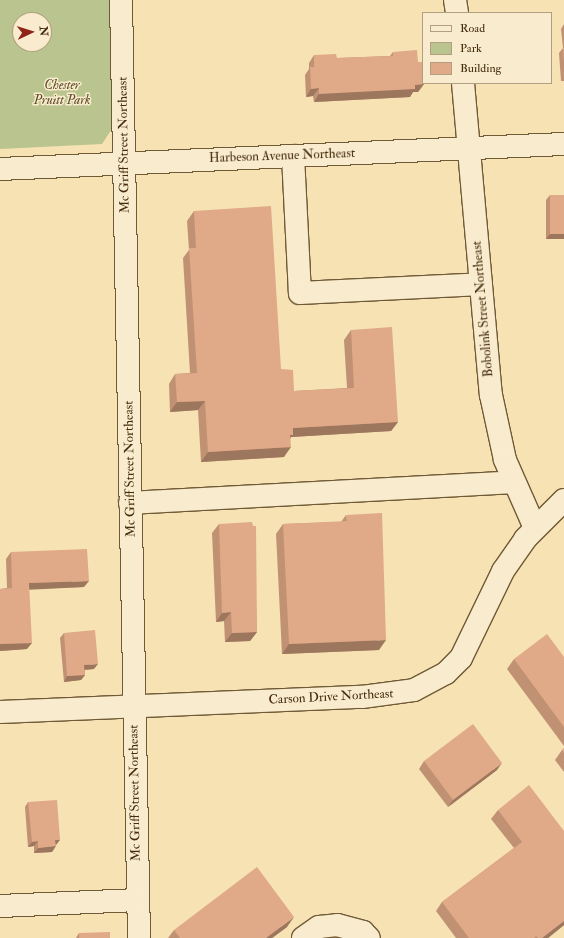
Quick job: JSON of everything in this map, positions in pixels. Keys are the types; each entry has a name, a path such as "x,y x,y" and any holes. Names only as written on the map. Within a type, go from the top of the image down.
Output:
{"street":[{"name":"Mc Griff Street Northeast","path":"121,0 125,163 133,707 139,938"},
{"path":"455,0 457,12"},
{"name":"Bobolink Street Northeast","path":"463,84 491,395 498,432 513,482 535,528"},
{"name":"Harbeson Avenue Northeast","path":"0,169 564,144"},
{"path":"293,156 300,293 481,284"},
{"path":"130,502 513,482"},
{"name":"Carson Drive Northeast","path":"0,712 362,697 400,693 432,682 446,673 461,658 503,571 535,528 564,500"},
{"path":"0,906 137,900"},
{"path":"303,938 319,927 337,925 363,932 369,938"}],"green space":[{"name":"Chester Pruitt Park","path":"0,0 114,0 115,124 102,144 0,149"}],"building":[{"path":"417,50 418,62 422,62 422,84 424,84 415,85 415,89 319,94 319,88 311,89 310,67 314,67 314,55 336,54 337,58 393,56 393,52"},
{"path":"550,195 564,195 564,234 550,234"},
{"path":"271,206 281,369 293,370 294,391 354,388 351,330 392,327 398,422 293,428 293,435 290,435 291,447 208,452 205,401 177,402 175,374 197,373 189,248 196,248 194,211"},
{"path":"382,513 386,640 289,644 283,524 347,521 346,515"},
{"path":"252,522 253,526 256,526 257,632 232,633 231,612 222,613 219,524"},
{"path":"87,549 89,581 29,583 32,643 0,644 0,589 12,588 11,552"},
{"path":"95,630 98,664 84,665 85,675 67,676 64,633"},
{"path":"547,634 564,657 564,727 514,659"},
{"path":"473,724 502,763 453,800 424,761"},
{"path":"529,785 564,831 564,921 542,938 538,938 536,936 534,938 469,938 442,902 522,842 498,810"},
{"path":"57,800 60,840 55,840 56,846 38,848 38,841 32,842 28,802"},
{"path":"257,867 294,917 266,938 180,938 174,930"},
{"path":"110,932 110,938 79,938 79,933"}]}
